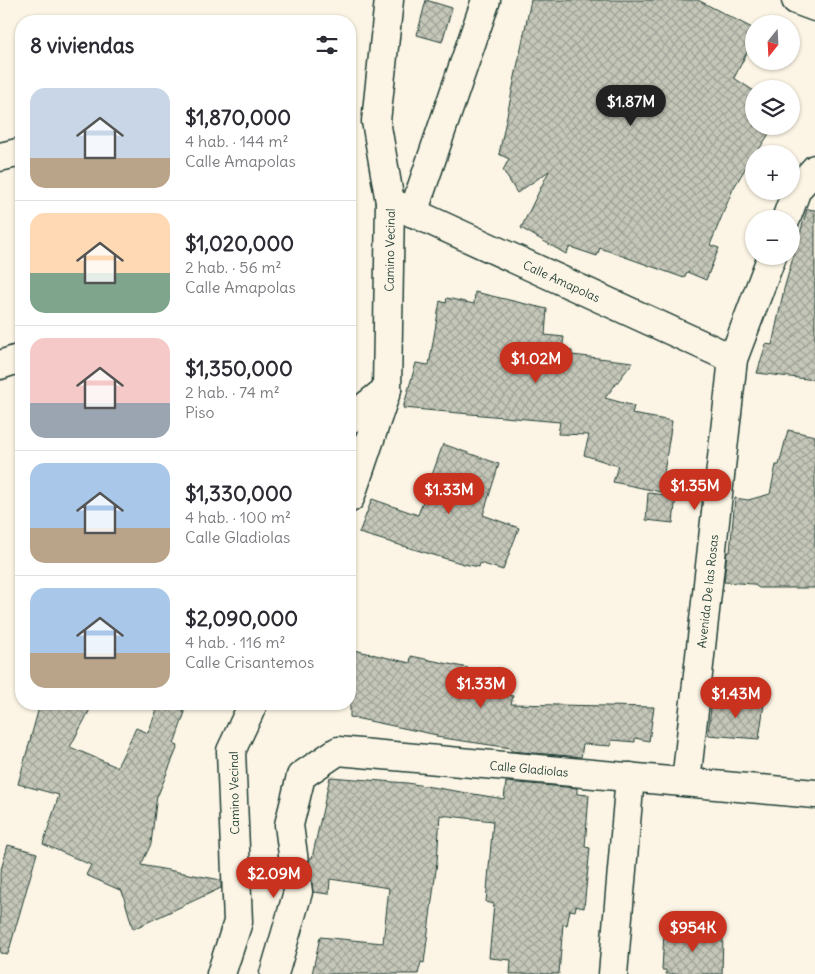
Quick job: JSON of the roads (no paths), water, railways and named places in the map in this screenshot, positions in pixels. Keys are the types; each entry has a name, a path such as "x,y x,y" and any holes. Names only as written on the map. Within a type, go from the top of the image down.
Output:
{"street":[{"name":"Camino Vecinal","path":"356,480 387,389 402,207 376,121 389,0"},
{"path":"402,207 486,0"},
{"path":"796,0 815,7"},
{"path":"0,157 15,153"},
{"path":"789,210 797,189 815,169"},
{"name":"Calle Amapolas","path":"402,207 732,359"},
{"name":"Avenida De las Rosas","path":"686,782 732,359 769,265"},
{"path":"0,365 15,360"},
{"path":"356,414 387,389"},
{"name":"Camino Vecinal","path":"220,974 238,922 231,751 250,710"},
{"name":"Calle Gladiolas","path":"274,974 298,892 289,825 301,776 338,751 815,794"},
{"path":"613,974 630,777"}]}
